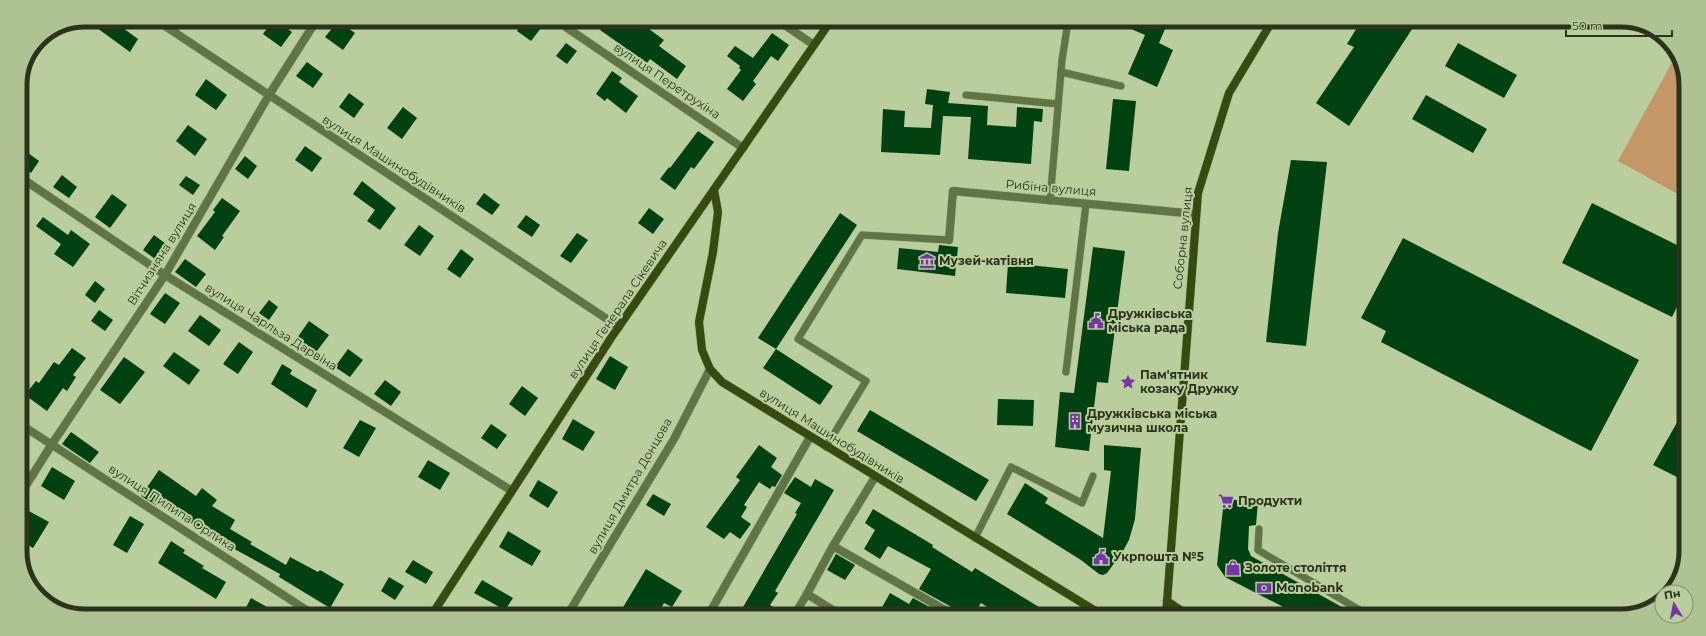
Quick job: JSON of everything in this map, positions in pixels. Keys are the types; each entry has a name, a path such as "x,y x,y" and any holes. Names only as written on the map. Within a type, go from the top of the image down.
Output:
{"street":[{"name":"вулиця Машинобудівників","path":"166,27 619,327"},
{"name":"Вітчизняна вулиця","path":"27,484 165,275 312,27"},
{"name":"вулиця Перетрухіна","path":"565,27 743,148"},
{"path":"787,27 814,45"},
{"name":"вулиця Генерала Сікевича","path":"436,609 619,327 827,27"},
{"name":"Соборна вулиця","path":"1166,609 1198,193 1229,94 1269,27"},
{"name":"вулиця Чарльза Дарвіна","path":"27,182 165,275 512,491"},
{"name":"вулиця Машинобудівників","path":"714,190 718,212 713,252 699,322 702,350 710,369 722,382 1092,609"},
{"name":"Рибіна вулиця","path":"949,240 953,191 1196,214"},
{"name":"вулиця Дмитра Донцова","path":"571,609 674,439 710,369"},
{"name":"вулиця Пилипа Орлика","path":"27,428 305,609"},
{"path":"712,609 810,437"},
{"path":"797,609 875,477"},
{"path":"833,546 943,609"},
{"path":"807,594 831,609"},
{"path":"1167,601 1179,609"}],"lane":[{"path":"1050,201 1061,72 1067,27"},
{"path":"1061,72 1122,86"},
{"path":"966,95 1058,104"},
{"path":"1066,372 1086,204"},
{"path":"826,447 866,381 798,339 862,235 949,240"},
{"path":"975,538 1011,467 1082,503 1093,476"},
{"path":"1259,529 1258,550 1358,609"}],"shaded area":[{"path":"1673,60 1679,81 1679,195 1618,161"}],"building":[{"path":"96,27 122,27 138,39 130,52"},
{"path":"268,27 285,27 292,32 281,47 263,34"},
{"path":"333,27 346,27 355,33 343,50 325,37"},
{"path":"520,27 541,28 531,41 517,31"},
{"path":"602,27 646,27 664,40 659,46 686,66 677,79 650,59 647,63 600,30"},
{"path":"1127,27 1166,27 1159,43 1173,50 1157,87 1128,74 1145,35"},
{"path":"1357,27 1364,29 1365,27 1413,27 1349,126 1316,103 1354,47 1347,44"},
{"path":"772,33 789,45 778,61 771,56 753,81 756,84 743,101 727,89 741,70 739,68 740,66 727,56 735,46 753,58"},
{"path":"566,43 577,51 567,64 556,56"},
{"path":"1458,43 1517,75 1504,98 1445,66"},
{"path":"307,62 323,74 313,88 296,76"},
{"path":"612,71 622,78 619,82 638,96 626,113 607,98 605,101 596,94"},
{"path":"206,79 227,95 216,110 195,95"},
{"path":"927,89 950,92 948,103 988,106 987,125 1016,127 1017,107 1043,109 1042,122 1034,121 1031,164 968,159 971,117 943,116 940,155 881,152 883,109 905,111 904,127 931,128 933,105 925,104"},
{"path":"349,93 364,104 354,118 339,107"},
{"path":"1426,95 1487,129 1473,153 1412,119"},
{"path":"1113,99 1136,101 1129,171 1106,169"},
{"path":"403,107 417,118 402,139 387,128"},
{"path":"188,125 207,139 195,156 176,141"},
{"path":"698,131 714,142 694,169 691,167 675,190 660,179"},
{"path":"305,146 322,158 312,172 295,160"},
{"path":"27,152 39,161 31,173 27,170"},
{"path":"245,156 257,166 248,179 235,169"},
{"path":"1291,160 1327,162 1306,346 1266,342 1278,233"},
{"path":"62,175 77,187 69,198 53,187"},
{"path":"186,176 200,185 193,195 179,185"},
{"path":"362,181 396,208 380,230 367,221 375,210 353,194"},
{"path":"484,193 500,205 492,215 476,204"},
{"path":"112,194 127,205 110,228 95,217"},
{"path":"222,198 240,211 222,236 224,237 215,250 197,236 215,212 213,210"},
{"path":"1592,203 1679,246 1679,302 1672,317 1562,263"},
{"path":"649,208 664,219 653,234 638,223"},
{"path":"840,213 857,225 776,349 758,338"},
{"path":"526,215 540,225 532,237 517,227"},
{"path":"43,217 68,235 71,230 90,244 73,267 54,254 61,244 36,226"},
{"path":"419,225 434,236 420,256 404,245"},
{"path":"577,233 588,240 571,263 560,256"},
{"path":"154,235 166,244 155,259 143,250"},
{"path":"1403,238 1639,360 1591,451 1381,342 1386,331 1361,318"},
{"path":"939,245 958,247 955,276 897,269 899,248 938,252"},
{"path":"1093,247 1125,251 1108,383 1097,382 1089,451 1055,447 1060,392 1074,393"},
{"path":"461,249 474,259 460,278 447,269"},
{"path":"185,259 206,274 196,287 175,272"},
{"path":"1008,263 1068,269 1065,298 1006,293"},
{"path":"95,281 105,289 95,303 85,295"},
{"path":"165,293 180,303 165,324 150,314"},
{"path":"269,300 278,307 269,320 259,313"},
{"path":"99,310 113,320 105,331 91,321"},
{"path":"200,315 221,330 209,346 188,331"},
{"path":"309,321 329,335 314,355 295,341"},
{"path":"239,342 253,352 238,374 223,364"},
{"path":"72,348 86,358 73,375 76,377 67,391 63,388 47,411 27,396 27,392 36,381 39,383 54,362 59,365"},
{"path":"348,349 363,360 350,377 335,367"},
{"path":"776,349 833,386 820,405 763,368"},
{"path":"174,352 200,370 189,385 163,366"},
{"path":"610,356 628,367 615,390 596,379"},
{"path":"124,357 145,372 120,404 100,390"},
{"path":"282,364 292,370 290,374 317,390 307,408 271,384"},
{"path":"385,380 401,392 391,406 374,394"},
{"path":"522,386 538,398 525,416 509,404"},
{"path":"998,399 1034,400 1033,426 997,425"},
{"path":"870,410 989,480 976,501 857,431"},
{"path":"573,419 595,432 583,451 562,439"},
{"path":"1679,419 1679,478 1653,465"},
{"path":"360,420 376,428 359,457 343,448"},
{"path":"491,424 507,435 497,449 481,438"},
{"path":"71,432 99,452 90,463 62,444"},
{"path":"759,445 777,458 771,467 782,475 775,487 772,486 770,489 759,482 744,505 747,507 741,517 751,524 740,539 730,532 724,539 706,527 740,480 736,477"},
{"path":"1104,445 1141,448 1135,519 1129,540 1107,573 1103,575 1099,574 1081,560 1007,514 1025,483 1048,498 1045,503 1103,538 1111,471 1104,470"},
{"path":"428,460 450,473 440,490 418,477"},
{"path":"52,467 75,481 64,500 41,486"},
{"path":"159,470 196,496 202,488 217,500 212,506 235,520 230,529 252,542 250,544 286,565 290,557 318,572 320,570 344,584 330,608 279,577 280,574 227,545 228,543 198,526 197,527 159,501 156,505 141,496"},
{"path":"795,477 811,487 815,479 834,490 775,591 778,593 770,605 776,609 742,609 797,514 795,513 801,503 784,493"},
{"path":"538,480 558,492 548,508 529,496"},
{"path":"653,494 671,504 664,516 646,505"},
{"path":"1224,499 1258,502 1256,525 1249,526 1248,549 1251,556 1345,609 1287,609 1225,577 1217,565"},
{"path":"873,509 933,545 932,547 972,572 975,568 1042,609 990,609 981,603 978,609 955,609 919,589 931,569 888,546 880,559 864,549 875,530 865,523"},
{"path":"27,510 49,522 33,548 27,544"},
{"path":"130,516 144,524 127,553 113,545"},
{"path":"508,531 541,551 532,566 499,547"},
{"path":"171,541 185,550 183,553 204,566 202,568 226,582 216,599 158,563"},
{"path":"836,554 855,565 845,580 827,570"},
{"path":"413,560 433,572 426,584 405,572"},
{"path":"646,569 682,591 672,607 664,603 661,609 622,609"},
{"path":"389,577 404,586 395,600 381,591"},
{"path":"482,580 513,598 506,609 503,609 474,593"},
{"path":"890,593 909,604 913,598 933,609 881,609"},
{"path":"251,598 271,609 245,609"}],"place":[{"name":"Музей-катівня","path":"927,261"},
{"name":"Дружківська міська рада","path":"1096,321"},
{"name":"Пам'ятник козаку Дружку","path":"1128,382"},
{"name":"Дружківська міська музична школа","path":"1075,421"},
{"name":"Продукти","path":"1226,501"},
{"name":"Укрпошта №5","path":"1101,557"},
{"name":"Золоте століття","path":"1233,568"},
{"name":"Monobank","path":"1264,588"}]}
